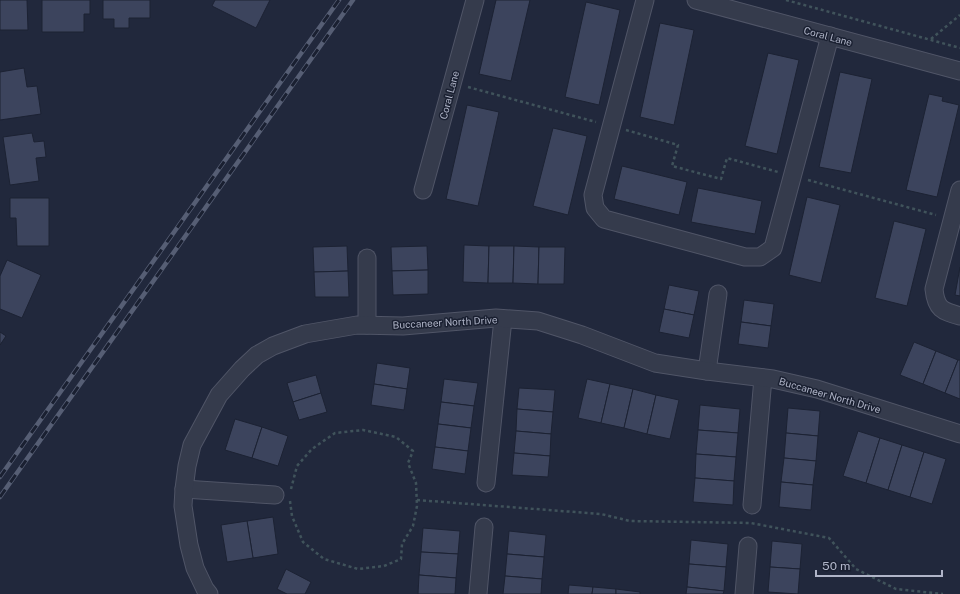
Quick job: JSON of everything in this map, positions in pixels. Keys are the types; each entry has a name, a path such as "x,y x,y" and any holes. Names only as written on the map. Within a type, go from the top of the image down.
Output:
{"street":[{"name":"Coral Lane","path":"422,190 475,0"},
{"path":"645,0 593,195 595,208 604,219 745,257 760,257 773,248 830,36"},
{"name":"Coral Lane","path":"696,0 960,71"},
{"path":"960,190 934,289 935,301 946,312 960,316"},
{"path":"367,258 367,325"},
{"path":"707,371 718,294"},
{"name":"Buccaneer North Drive","path":"209,594 195,568 189,545 183,506 187,466 192,445 220,395 242,369 257,355 273,346 304,334 357,325 403,326 496,318 538,322 582,336 655,364 763,378 817,389 960,434"},
{"path":"486,483 503,319"},
{"path":"752,505 763,378"},
{"path":"184,489 283,496"},
{"path":"478,594 484,527"},
{"path":"744,594 748,546"}],"path":[{"path":"786,0 960,48"},
{"path":"930,40 960,15"},
{"path":"452,83 678,145 672,166 721,179 727,158 952,220"},
{"path":"363,430 396,437 413,451 408,463 416,483 417,506 413,526 402,544 401,559 384,566 358,570 324,559 303,542 283,496 292,485 297,466 312,449 335,433 363,430"},
{"path":"417,500 601,514 630,521 751,523 829,538 856,569 896,589 943,594"}],"building":[{"path":"0,0 27,0 28,30 0,30"},
{"path":"42,0 90,0 90,14 84,14 84,32 42,32"},
{"path":"103,0 150,0 150,18 129,18 129,28 114,28 114,19 103,19"},
{"path":"215,0 270,0 256,28 212,6"},
{"path":"496,0 530,0 511,81 479,74"},
{"path":"586,2 620,10 599,105 565,97"},
{"path":"660,23 694,30 674,125 640,117"},
{"path":"768,53 799,60 777,154 745,146"},
{"path":"24,68 27,87 37,86 41,114 0,120 0,72"},
{"path":"840,72 872,79 851,173 819,167"},
{"path":"929,94 943,97 942,101 959,105 937,197 906,190"},
{"path":"467,105 499,112 478,206 446,199"},
{"path":"553,128 587,136 568,215 533,206"},
{"path":"32,133 34,142 44,141 46,157 36,158 39,181 10,185 3,137"},
{"path":"622,166 687,182 679,215 614,199"},
{"path":"698,188 762,201 755,234 691,222"},
{"path":"807,197 840,205 821,283 789,275"},
{"path":"10,198 49,198 49,246 17,246 16,218 10,218"},
{"path":"894,221 926,229 907,306 875,298"},
{"path":"464,245 489,246 488,283 463,282"},
{"path":"347,246 348,271 314,272 313,247"},
{"path":"427,246 428,270 392,271 391,247"},
{"path":"489,246 514,246 513,283 488,283"},
{"path":"514,246 539,247 538,284 513,283"},
{"path":"539,247 565,247 564,284 538,284"},
{"path":"7,260 41,275 22,318 0,309 0,276"},
{"path":"960,267 960,296 955,295"},
{"path":"428,270 428,294 393,295 392,271"},
{"path":"348,271 349,297 315,297 314,272"},
{"path":"669,285 699,291 694,315 664,309"},
{"path":"744,300 774,304 771,326 741,322"},
{"path":"664,309 694,315 689,338 659,332"},
{"path":"741,322 771,326 768,348 738,344"},
{"path":"0,332 6,336 0,345"},
{"path":"914,342 936,351 923,384 900,375"},
{"path":"936,351 958,360 945,393 923,384"},
{"path":"958,360 960,360 960,399 945,393"},
{"path":"377,363 410,368 407,389 374,384"},
{"path":"316,375 321,393 293,402 287,383"},
{"path":"444,379 478,383 474,406 441,402"},
{"path":"587,379 610,384 601,423 578,418"},
{"path":"374,384 407,389 404,410 371,405"},
{"path":"610,384 633,389 624,428 601,423"},
{"path":"519,388 555,390 553,412 517,409"},
{"path":"633,389 656,395 647,434 624,428"},
{"path":"321,393 327,412 299,420 293,402"},
{"path":"656,395 679,400 670,439 647,434"},
{"path":"441,402 474,406 471,428 438,424"},
{"path":"700,405 740,409 738,433 698,430"},
{"path":"788,408 820,411 818,436 786,433"},
{"path":"517,409 553,412 551,434 516,431"},
{"path":"235,419 262,427 252,458 225,450"},
{"path":"438,424 471,428 468,451 435,447"},
{"path":"262,427 288,436 278,466 252,458"},
{"path":"698,430 738,433 736,457 696,454"},
{"path":"516,431 551,434 550,456 514,453"},
{"path":"858,431 880,438 866,483 843,476"},
{"path":"786,433 818,436 816,461 784,458"},
{"path":"880,438 902,445 888,490 866,483"},
{"path":"902,445 924,452 910,497 888,490"},
{"path":"435,447 468,451 465,474 432,469"},
{"path":"924,452 946,459 932,504 910,497"},
{"path":"514,453 550,456 548,477 512,475"},
{"path":"696,454 736,457 734,481 695,478"},
{"path":"784,458 816,461 813,485 781,482"},
{"path":"695,478 734,481 733,505 693,502"},
{"path":"781,482 813,485 811,510 779,507"},
{"path":"273,517 278,554 253,558 247,521"},
{"path":"247,521 253,558 227,562 221,525"},
{"path":"423,528 460,531 458,554 421,552"},
{"path":"509,531 546,535 544,557 507,554"},
{"path":"691,540 728,544 726,567 689,564"},
{"path":"772,541 802,544 800,569 770,567"},
{"path":"421,552 458,554 456,578 419,575"},
{"path":"507,554 544,557 542,579 505,576"},
{"path":"689,564 726,567 724,591 687,587"},
{"path":"770,567 800,569 798,594 768,592"},
{"path":"286,569 311,582 305,594 287,594 277,589"},
{"path":"419,575 456,578 455,594 418,594"},
{"path":"505,576 542,579 541,594 503,594"},
{"path":"569,585 593,587 592,594 568,594"},
{"path":"593,587 616,589 616,594 592,594"},
{"path":"687,587 724,591 723,594 686,594"},
{"path":"616,589 640,592 640,594 616,594"}],"railway":[{"path":"0,477 339,0"},
{"path":"0,497 353,0"}]}
